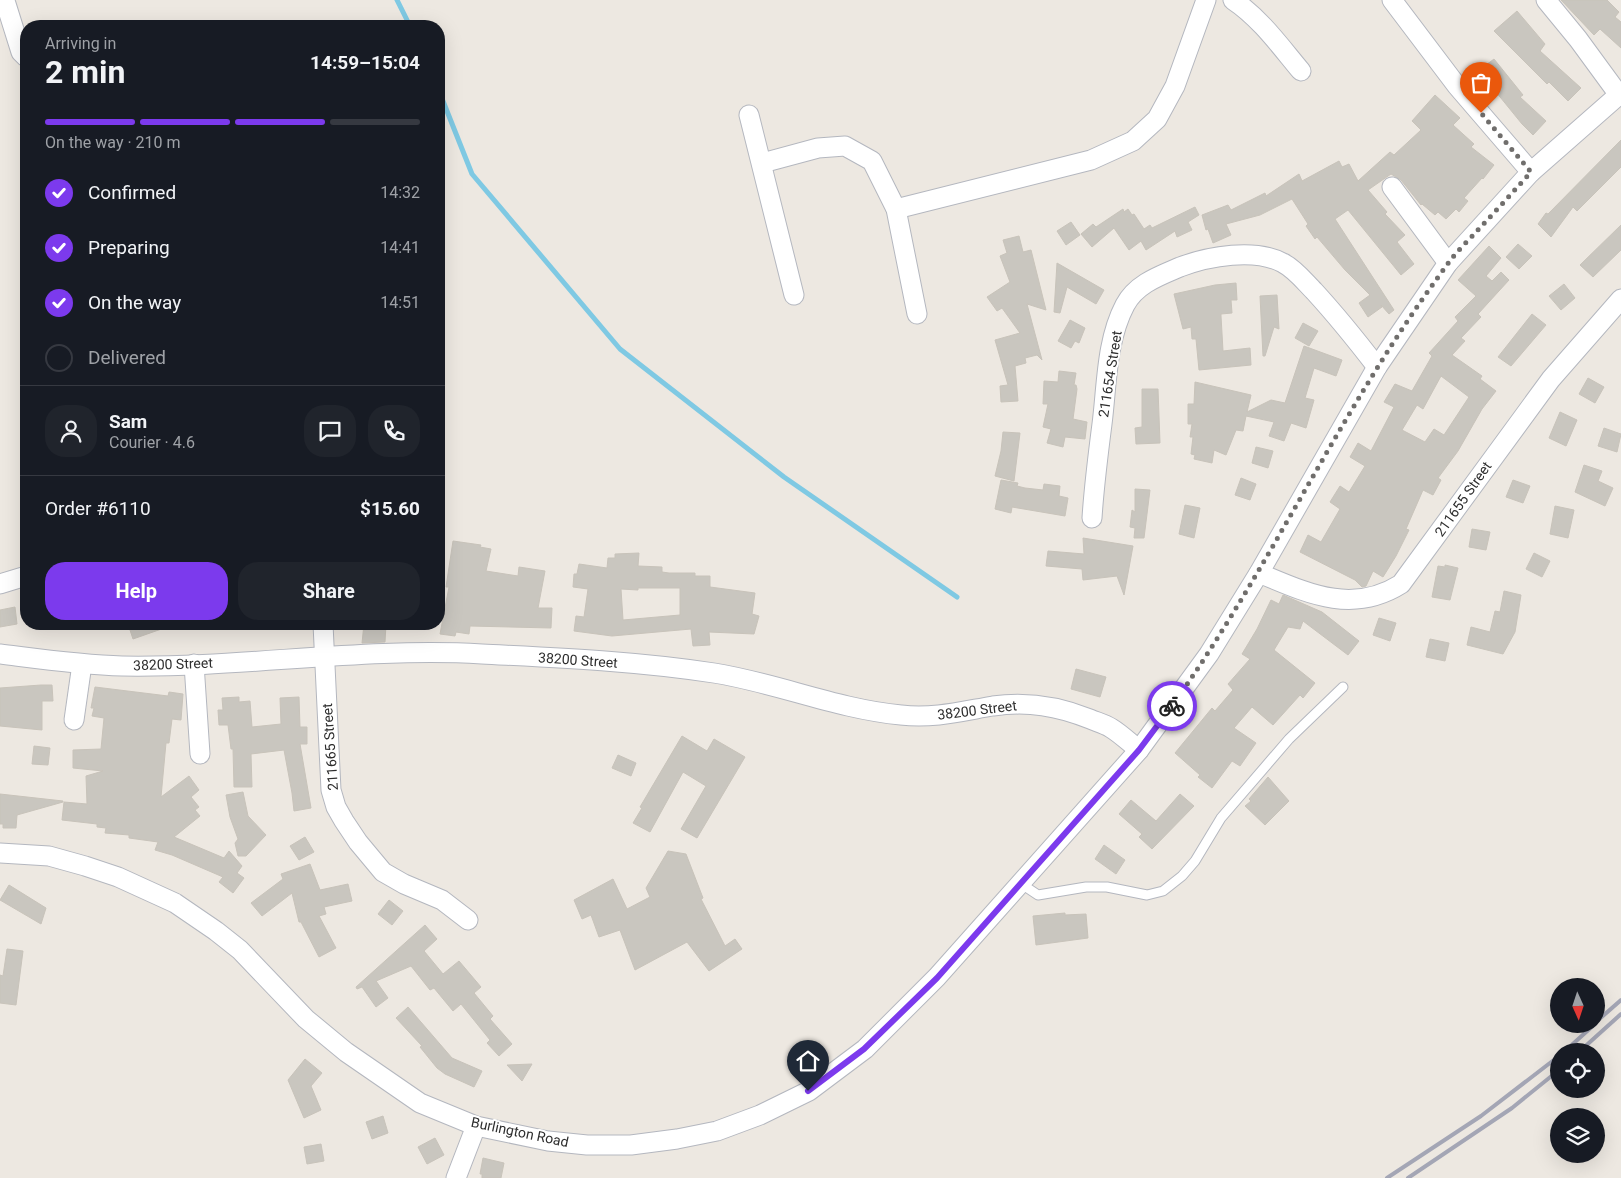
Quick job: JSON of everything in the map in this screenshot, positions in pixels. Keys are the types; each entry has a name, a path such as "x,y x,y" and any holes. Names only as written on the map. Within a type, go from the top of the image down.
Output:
{"street":[{"path":"1,0 6,4 20,43"},
{"path":"896,209 1091,160 1133,141 1157,119 1175,86 1206,0"},
{"path":"1233,0 1243,7 1271,35 1301,70"},
{"path":"1392,0 1457,86 1531,172"},
{"path":"1546,0 1620,94"},
{"name":"Burlington Road","path":"0,853 49,856 85,866 118,876 175,903 216,930 240,950 306,1018 346,1052 420,1103 476,1126 548,1141 587,1145 631,1145 717,1131 760,1115 808,1091 864,1049 937,978 1139,750 1209,654 1259,573 1377,367 1448,263 1531,172 1620,94"},
{"path":"750,116 794,295"},
{"path":"762,163 818,148 845,146 872,161 896,209 917,314"},
{"path":"1392,187 1448,263"},
{"name":"211654 Street","path":"1092,518 1106,383 1114,334 1124,306 1132,294 1159,276 1186,265 1224,256 1244,254 1259,256 1285,264 1323,301 1377,367"},
{"name":"211655 Street","path":"1259,573 1324,598 1347,600 1362,600 1380,595 1401,584 1540,394 1621,299"},
{"path":"0,584 20,578"},
{"name":"211665 Street","path":"323,630 331,790 336,808 358,842 383,872 404,884 442,900 468,920"},
{"name":"38200 Street","path":"0,654 82,664 122,666 420,652 478,653 636,664 715,674 766,684 824,701 900,715 944,715 1013,704 1034,704 1056,708 1110,727 1139,750"},
{"path":"74,720 82,664"},
{"path":"194,664 200,754"},
{"path":"456,1178 476,1126"}],"lane":[{"path":"1020,883 1038,894 1086,887 1107,887 1147,894 1163,891 1182,876 1195,861 1221,818 1289,739 1343,687"}],"building":[{"path":"1561,0 1607,0 1619,12 1615,17 1621,22 1621,48 1600,29 1594,35"},
{"path":"1517,11 1545,44 1540,51 1581,88 1568,101 1549,82 1547,84 1494,31"},
{"path":"1494,59 1523,95 1520,97 1546,121 1533,135 1496,92 1499,90 1482,68"},
{"path":"1435,95 1460,118 1453,125 1474,144 1471,147 1494,165 1464,198 1468,201 1459,212 1456,209 1446,219 1438,212 1435,215 1421,205 1401,180 1391,174 1368,190 1387,212 1385,214 1405,235 1397,242 1414,264 1401,275 1348,210 1335,219 1394,310 1389,314 1381,305 1382,307 1368,317 1359,303 1370,295 1345,270 1317,237 1315,239 1292,199 1260,215 1226,224 1231,235 1213,243 1208,229 1206,230 1202,215 1228,205 1231,210 1265,193 1266,196 1299,174 1302,181 1339,161 1342,167 1349,164 1358,181 1390,152 1394,155 1421,130 1412,121"},
{"path":"1621,140 1621,167 1577,211 1573,207 1551,237 1538,224 1546,213 1548,214"},
{"path":"1195,207 1199,215 1188,222 1192,230 1177,237 1175,231 1146,250 1141,241 1129,250 1114,228 1092,247 1081,234 1093,224 1096,227 1123,209 1124,212 1128,209 1132,215 1134,214 1144,229 1150,225 1152,228"},
{"path":"1071,222 1080,235 1066,245 1057,231"},
{"path":"1621,225 1621,250 1593,277 1580,265"},
{"path":"1019,236 1023,252 1031,250 1046,310 1027,304 1042,360 1037,355 1025,358 1026,363 1015,366 1018,401 1001,402 1000,386 1008,385 995,340 1020,333 1002,308 997,311 987,297 1010,282 1000,256 1007,253 1003,240"},
{"path":"1518,244 1532,256 1519,269 1506,257"},
{"path":"1489,246 1501,258 1486,276 1492,281 1501,272 1509,280 1478,314 1481,317 1461,338 1465,341 1452,355 1482,376 1480,379 1496,391 1482,409 1458,451 1438,478 1441,480 1433,495 1423,490 1406,529 1409,530 1383,577 1373,571 1366,586 1362,587 1355,580 1300,552 1308,535 1321,542 1340,509 1330,502 1340,486 1349,492 1365,466 1350,457 1358,443 1371,451 1394,407 1384,402 1395,384 1412,391 1432,356 1429,353 1458,321 1455,317 1476,296 1458,280","holes":["1441,376 1469,397 1444,435 1434,429 1425,442 1402,430 1417,405 1423,409"]},
{"path":"1057,263 1104,290 1096,304 1067,287 1060,313 1054,312"},
{"path":"1236,283 1237,300 1231,300 1232,313 1221,314 1223,351 1250,348 1251,365 1199,370 1196,339 1192,339 1191,327 1183,329 1174,294 1215,285"},
{"path":"1564,284 1575,298 1561,310 1549,296"},
{"path":"1277,295 1279,329 1274,327 1265,356 1263,356 1260,296"},
{"path":"1532,314 1546,325 1511,366 1498,357"},
{"path":"1070,320 1085,328 1079,343 1075,341 1071,348 1058,341"},
{"path":"1303,323 1318,331 1309,346 1295,338"},
{"path":"1304,346 1342,360 1336,376 1314,368 1305,398 1314,400 1306,428 1291,423 1284,441 1269,436 1274,422 1246,416 1243,431 1236,430 1226,455 1214,450 1212,463 1194,459 1195,455 1191,454 1193,437 1190,437 1192,424 1188,424 1188,404 1194,404 1195,382 1251,395 1247,412 1271,400 1285,403"},
{"path":"1059,371 1076,373 1074,385 1076,385 1077,389 1073,419 1087,422 1085,439 1065,437 1063,447 1047,443 1051,429 1043,427 1048,404 1043,404 1044,381 1058,382"},
{"path":"1588,378 1604,387 1595,403 1579,394"},
{"path":"1142,389 1158,389 1160,443 1136,444 1135,428 1142,427"},
{"path":"1560,412 1577,420 1566,446 1549,438"},
{"path":"1604,428 1621,434 1617,452 1598,446"},
{"path":"1003,432 1020,433 1014,481 995,476"},
{"path":"1256,447 1273,451 1268,468 1252,463"},
{"path":"1584,465 1602,471 1598,481 1613,488 1605,506 1575,492"},
{"path":"1241,478 1256,484 1250,500 1235,495"},
{"path":"1001,480 1018,483 1017,486 1025,488 1043,490 1044,484 1060,486 1059,496 1068,498 1065,516 1012,507 1011,513 995,509"},
{"path":"1513,480 1530,486 1523,503 1506,497"},
{"path":"1135,489 1150,490 1144,538 1134,538 1135,528 1130,527 1132,510 1135,512"},
{"path":"1185,505 1200,508 1194,538 1179,534"},
{"path":"1555,506 1574,510 1568,538 1550,534"},
{"path":"1472,529 1490,532 1486,550 1469,547"},
{"path":"1083,538 1133,546 1124,595 1117,576 1083,580 1082,569 1046,566 1048,551 1084,554"},
{"path":"453,541 481,545 480,547 491,549 486,571 518,576 519,567 545,571 538,608 552,608 551,628 470,626 469,634 456,632 455,636 440,634 441,630 445,630 445,608 449,587 446,587"},
{"path":"639,553 638,566 662,567 662,572 669,573 695,573 695,576 710,576 710,587 755,593 752,614 759,616 754,634 709,632 710,645 693,646 691,629 612,636 574,631 576,616 584,617 588,589 573,587 574,574 577,574 579,564 607,568 608,558 615,558 615,554","holes":["680,588 680,615 623,620 621,589"]},
{"path":"1534,553 1550,561 1542,577 1526,569"},
{"path":"1445,565 1458,568 1450,600 1432,597 1438,566 1445,567"},
{"path":"1504,591 1521,595 1515,632 1503,654 1467,645 1471,627 1490,632 1495,611 1500,612"},
{"path":"1283,595 1322,612 1359,641 1348,655 1303,621 1300,629 1288,627 1274,650 1315,683 1303,698 1300,695 1273,725 1252,707 1234,728 1256,743 1240,766 1232,761 1212,788 1198,777 1200,775 1175,753 1212,708 1215,711 1233,690 1228,684 1250,659 1242,654 1271,600 1279,604"},
{"path":"15,607 17,624 0,627 0,610"},
{"path":"1379,618 1396,623 1390,641 1373,635"},
{"path":"130,630 159,630 133,639"},
{"path":"363,630 386,630 385,642 362,643"},
{"path":"1430,639 1449,643 1445,661 1426,657"},
{"path":"1076,669 1106,677 1100,697 1071,689"},
{"path":"52,685 53,701 42,701 42,730 0,726 0,688"},
{"path":"95,687 168,696 169,692 183,694 181,720 172,719 169,743 166,743 161,797 189,776 199,790 191,797 199,807 195,810 200,816 174,837 224,858 229,851 242,866 237,873 244,878 233,893 219,882 223,877 172,855 155,850 158,842 129,838 129,835 105,833 106,828 97,827 97,824 62,820 64,802 87,804 86,776 103,771 73,768 73,750 101,749 104,718 92,716 94,708 91,708"},
{"path":"239,697 239,702 250,701 252,727 281,724 280,698 299,697 300,727 307,727 307,744 300,744 311,808 294,811 284,750 251,754 252,787 234,787 233,749 231,749 228,725 219,725 218,710 223,710 222,698"},
{"path":"682,736 707,751 714,739 745,757 697,838 681,829 706,786 683,772 650,832 633,823 642,808 640,807"},
{"path":"34,746 50,748 48,765 32,764"},
{"path":"618,755 636,763 631,776 612,768"},
{"path":"1268,777 1289,801 1265,825 1245,806 1251,801 1249,799"},
{"path":"243,792 248,816 266,835 246,856 238,856 235,843 238,839 230,817 226,795"},
{"path":"0,794 63,802 17,815 16,828 3,828 3,824 0,824"},
{"path":"1180,794 1194,806 1152,849 1139,837 1142,834 1119,814 1131,800 1156,821"},
{"path":"305,837 314,852 299,860 290,846"},
{"path":"1104,845 1125,860 1116,874 1095,859"},
{"path":"668,851 686,854 703,898 701,899 725,946 735,939 742,949 709,971 687,942 635,970 620,930 599,937 591,915 582,919 574,900 613,879 627,909 650,897 646,888"},
{"path":"310,864 320,890 348,884 352,901 324,907 326,914 319,916 336,948 319,957 301,922 299,922 292,893 262,916 251,903 283,879 281,874"},
{"path":"9,885 46,908 41,924 0,900"},
{"path":"389,900 403,911 392,925 378,914"},
{"path":"1065,913 1065,915 1086,914 1088,938 1036,945 1033,916"},
{"path":"425,925 437,939 424,951 443,974 459,961 481,987 474,993 493,1016 490,1019 512,1044 499,1056 487,1043 490,1040 461,1004 453,1011 434,988 430,990 411,966 376,981 388,998 376,1007 362,987 357,989 356,987"},
{"path":"7,949 23,951 16,1005 0,1003 0,975 3,976"},
{"path":"408,1007 452,1058 482,1071 474,1087 445,1074 437,1068 420,1047 422,1046 396,1018"},
{"path":"305,1059 322,1073 311,1086 321,1110 304,1118 288,1080"},
{"path":"532,1064 522,1081 507,1065"},
{"path":"383,1116 388,1133 372,1139 366,1122"},
{"path":"435,1138 444,1155 427,1164 418,1147"},
{"path":"321,1144 324,1161 307,1164 304,1147"},
{"path":"483,1158 504,1163 501,1178 482,1178 482,1174 480,1174"}],"waterway":[{"path":"397,0 407,20"},
{"path":"445,106 472,174 620,349 784,477 957,597"}],"railway":[{"path":"1605,1014 1621,1000"},
{"path":"1589,1043 1621,1014"},
{"path":"1574,1043 1585,1033"},
{"path":"1387,1178 1481,1116 1550,1063"},
{"path":"1408,1178 1512,1108 1550,1077"}],"way so far":[{"path":"1172,706 1209,654 1259,573 1318,467 1377,367 1407,322 1448,263 1531,172 1481,113"}],"route":[{"path":"808,1091 864,1049 937,978 1139,750 1172,706"}]}
